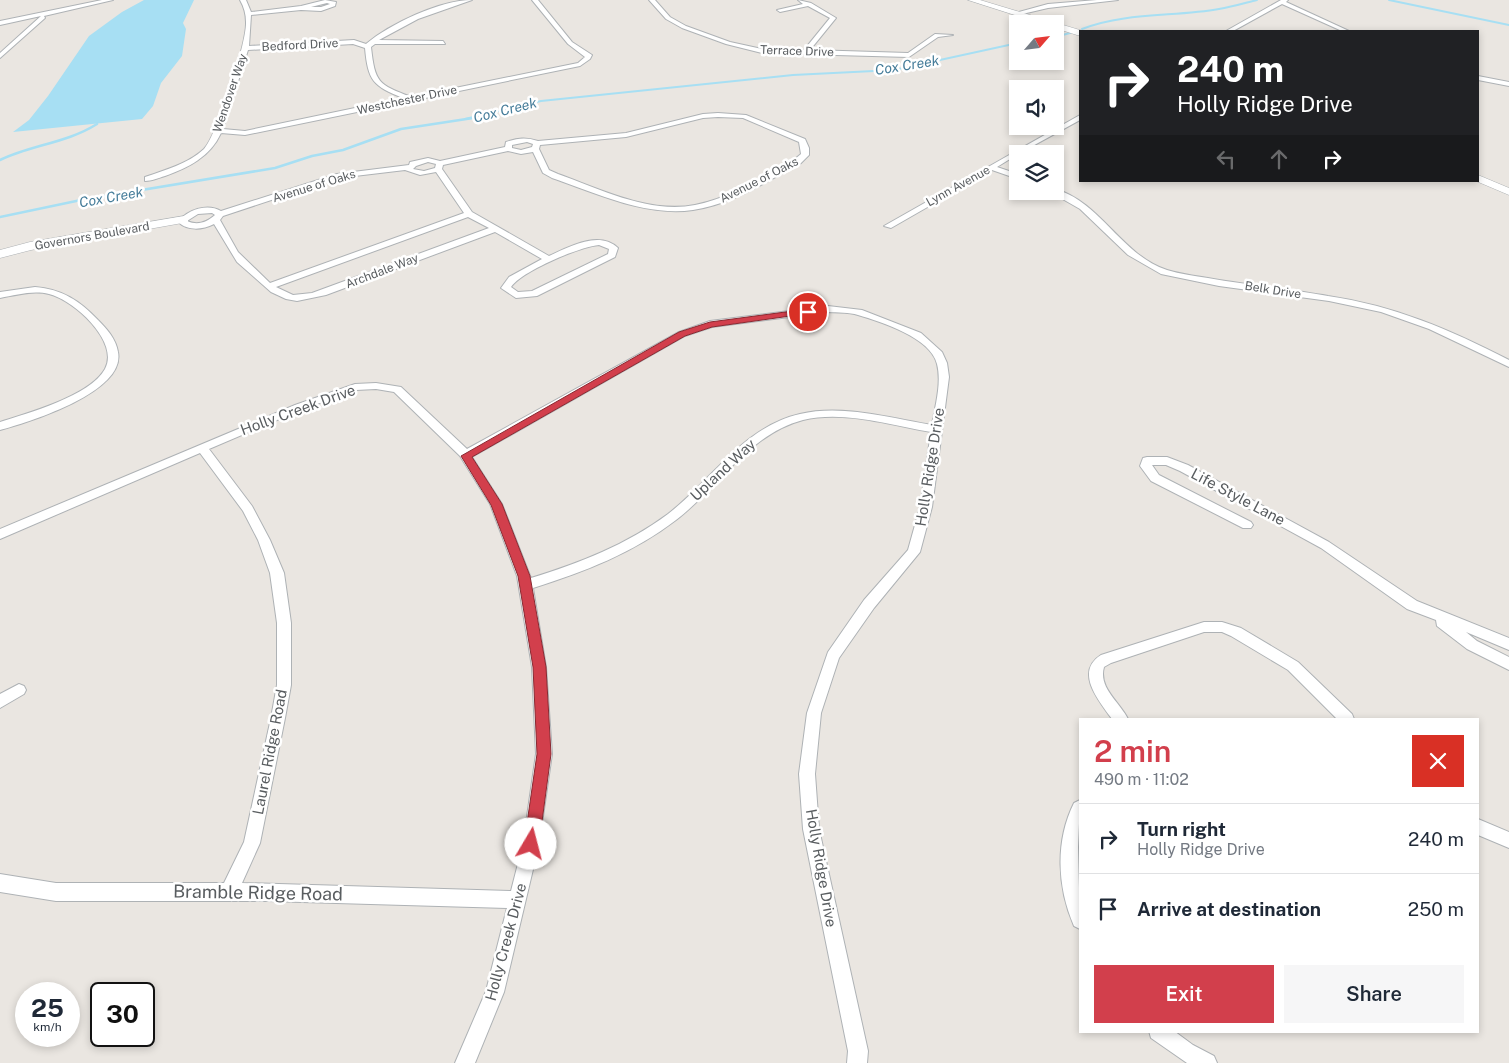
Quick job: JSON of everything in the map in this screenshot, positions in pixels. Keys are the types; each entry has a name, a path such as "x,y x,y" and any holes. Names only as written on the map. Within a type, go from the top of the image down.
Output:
{"street":[{"path":"0,23 110,0"},
{"name":"Wendover Way","path":"148,179 187,165 210,146 220,131 226,105 246,48 248,7 243,0"},
{"path":"248,14 301,8 321,9 333,5 333,2 327,0 301,8"},
{"path":"411,99 378,85 371,77 370,45 384,34 449,2 469,0"},
{"name":"Westchester Drive","path":"220,131 246,133 580,64 588,58 589,55 570,43 535,0"},
{"name":"Terrace Drive","path":"652,0 668,18 690,30 745,48 762,51 909,55 937,35 950,35"},
{"path":"801,0 833,18 804,53"},
{"path":"972,0 1025,15"},
{"path":"1018,13 1048,6 1115,0"},
{"path":"1231,30 1284,1 1344,30"},
{"path":"780,10 809,4"},
{"path":"0,56 45,15"},
{"path":"1064,27 1079,32"},
{"name":"Bedford Drive","path":"246,48 354,42 384,34"},
{"name":"Bedford Drive","path":"354,42 370,45 444,43"},
{"path":"1479,78 1509,84"},
{"name":"Avenue of Oaks","path":"718,115 739,116 757,120 802,141 805,155 798,161 713,203 681,209 646,205 555,176 546,171 536,146 626,135 703,116 718,115"},
{"name":"Lynn Avenue","path":"888,226 1079,118"},
{"path":"210,146 246,133"},
{"path":"508,149 509,144 517,141 528,140 536,146"},
{"path":"536,146 521,152 508,149 439,166 429,173 416,173 409,170 413,164 433,160 439,166 469,214 549,259"},
{"name":"Avenue of Oaks","path":"184,220 182,222 189,226 203,226 218,217 337,176 359,172 410,168"},
{"path":"992,168 1009,174"},
{"path":"1479,178 1509,192"},
{"name":"Belk Drive","path":"1064,196 1081,204 1120,244 1148,265 1164,272 1320,297 1386,310 1456,338 1509,364"},
{"path":"184,220 187,216 200,211 213,210 218,217"},
{"name":"Archdale Way","path":"269,286 469,214"},
{"name":"Archdale Way","path":"218,217 234,253 249,270 269,286 289,298 303,298 323,293 495,229"},
{"name":"Governors Boulevard","path":"0,254 38,244 184,220"},
{"path":"593,242 608,244 614,248 612,255 534,294 516,295 506,288 512,279 549,259 593,242"},
{"path":"0,295 37,290 62,294 107,335 112,344 115,360 107,374 81,395 0,426"},
{"name":"Holly Ridge Drive","path":"466,456 682,334 710,324 828,309 859,312 918,335 937,352 942,363 944,377 926,508 914,552 869,604 833,656 814,713 807,774 811,829 858,1051 857,1063"},
{"name":"Holly Creek Drive","path":"0,534 299,407 355,387 376,386 397,389 466,456 496,504 526,585 540,667 544,754 531,844 495,992 465,1063"},
{"name":"Upland Way","path":"526,585 590,565 637,542 674,515 762,434 786,422 803,416 838,415 936,429"},
{"name":"Laurel Ridge Road","path":"202,448 248,509 264,540 276,572 284,623 284,685 278,718 252,843 229,892"},
{"name":"Life Style Lane","path":"1247,525 1155,478 1146,466 1147,461 1167,461 1184,468 1260,508 1325,545 1472,644 1509,664"},
{"name":"Life Style Lane","path":"1427,613 1485,633 1509,644"},
{"path":"1120,718 1100,688 1096,677 1098,664 1106,659 1212,626 1236,632 1293,666 1346,718"},
{"path":"0,702 19,690"},
{"path":"1079,810 1072,826 1070,848 1072,886 1079,916"},
{"path":"1479,827 1509,840"},
{"name":"Bramble Ridge Road","path":"0,883 56,892 229,892 518,900"},
{"path":"1161,1033 1186,1052 1207,1063"}],"water":[{"path":"144,0 194,0 183,23 186,29 182,56 161,83 153,106 142,119 13,132 29,120 48,96 89,36 122,12"}],"waterway":[{"name":"Cox Creek","path":"1082,29 1133,17 1202,11 1257,0"},
{"path":"1389,0 1509,25"},
{"name":"Cox Creek","path":"1064,35 1070,33"},
{"name":"Cox Creek","path":"465,119 541,101 793,75 894,70 1009,45"},
{"name":"Cox Creek","path":"0,217 81,200 275,168 312,156 343,150 401,129 473,118"},
{"path":"0,160 74,136 97,124"}],"route":[{"path":"531,844 544,754 540,667 524,576 496,504 466,456 682,334 710,324 808,312"}]}
